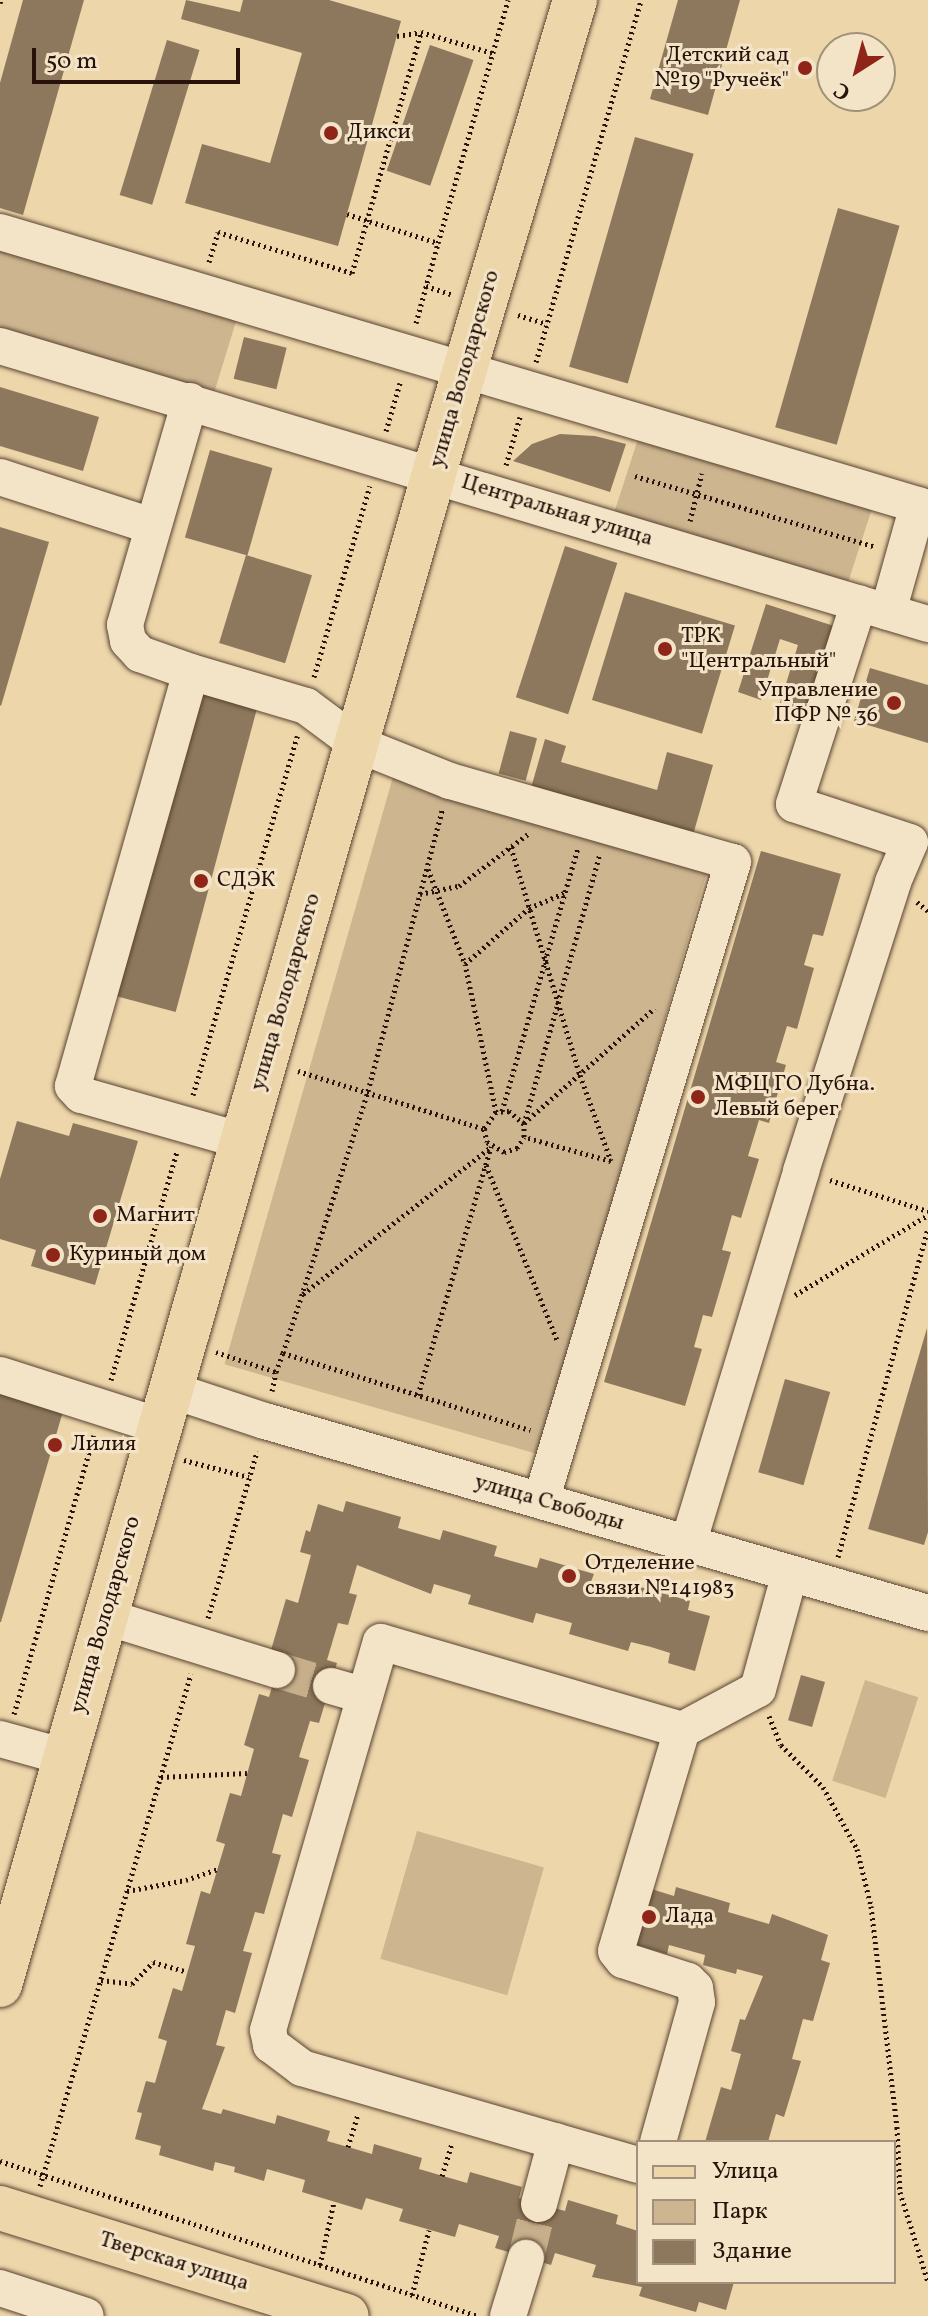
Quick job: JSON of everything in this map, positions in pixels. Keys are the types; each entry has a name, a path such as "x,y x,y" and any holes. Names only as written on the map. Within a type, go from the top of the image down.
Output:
{"main road":[{"name":"улица Володарского","path":"0,1985 7,1936 65,1757 434,473 575,0"},
{"name":"Тверская улица","path":"16,2213 347,2316"}],"street":[{"path":"0,232 923,506 904,556 874,608 794,804 919,835 893,882 688,1544"},
{"name":"Центральная улица","path":"0,346 434,473 928,624"},
{"path":"190,401 125,625 128,641 140,654 306,706 357,744 450,781 733,862 541,1501"},
{"path":"0,477 152,526"},
{"path":"191,672 73,1086 81,1095 243,1141"},
{"name":"улица Свободы","path":"0,1375 165,1408 265,1421 928,1613"},
{"path":"636,2164 302,2068 271,2045 268,2030 381,1642 682,1730 758,1689 790,1573"},
{"path":"106,1617 277,1670"},
{"path":"331,1686 365,1696"},
{"path":"659,2140 697,2002 695,1988 688,1981 623,1960 616,1951 682,1730"},
{"path":"0,1739 65,1757"},
{"path":"539,2204 556,2141"},
{"path":"508,2316 526,2258"},
{"path":"0,2288 86,2316"}],"path":[{"path":"347,214 438,243 508,0"},
{"path":"498,493 641,0"},
{"path":"397,36 421,32 493,53"},
{"path":"208,264 218,232 352,273 421,32"},
{"path":"683,549 710,444"},
{"path":"635,476 904,556"},
{"path":"16,2213 43,2175 265,1421 276,1372 368,1091 450,781"},
{"path":"484,1129 499,1112 565,893 597,822"},
{"path":"301,1296 491,1147 511,1151 524,1137 524,1124 558,1001 597,822"},
{"path":"420,894 459,886 531,832"},
{"path":"511,847 580,1075 611,1161 524,1137"},
{"path":"427,867 465,964 499,1112"},
{"path":"465,964 529,908 565,893"},
{"path":"524,1124 658,1006"},
{"path":"266,1062 484,1129"},
{"path":"499,1112 515,1114 524,1124"},
{"path":"418,1395 491,1147 484,1129"},
{"path":"486,1165 575,1386"},
{"path":"801,1171 928,1213"},
{"path":"758,1317 928,1213"},
{"path":"830,1585 928,1227"},
{"path":"184,1342 276,1372"},
{"path":"283,1353 559,1439"},
{"path":"758,1689 781,1745 823,1787 857,1849 871,1906 897,2127 900,2192 928,2282"},
{"path":"161,1777 247,1773"},
{"path":"127,1891 186,1880 218,1869"},
{"path":"101,1980 132,1984 153,1962 187,1972"},
{"path":"0,2161 479,2316"},
{"path":"320,2265 334,2202"},
{"path":"412,2295 429,2230"}],"green space":[{"path":"0,245 237,318 212,399 0,334"},
{"path":"640,433 872,508 846,589 614,514"},
{"path":"393,777 708,867 540,1455 225,1364"},
{"path":"865,1680 918,1697 886,1798 832,1781"},
{"path":"417,1831 544,1867 507,1995 380,1959"}],"building":[{"path":"23,0 84,0 23,215 0,208 0,83"},
{"path":"186,0 240,12 243,0 329,0 401,21 338,246 185,203 202,144 270,163 302,53 181,19"},
{"path":"678,0 740,0 708,115 650,99"},
{"path":"167,40 200,50 152,205 120,195"},
{"path":"430,45 473,60 430,186 387,171"},
{"path":"635,137 694,154 628,384 569,367"},
{"path":"838,208 900,226 837,445 775,427"},
{"path":"244,337 287,348 276,389 234,379"},
{"path":"0,387 99,417 83,471 0,446"},
{"path":"560,434 595,436 626,444 610,492 513,461 532,444"},
{"path":"210,450 272,468 247,555 185,537"},
{"path":"0,527 49,542 1,706 0,705"},
{"path":"565,546 617,563 568,714 516,697"},
{"path":"246,555 312,575 285,663 219,643"},
{"path":"625,592 735,626 702,734 592,700"},
{"path":"766,604 837,627 809,712 780,703 798,645 780,639 761,700 738,692"},
{"name":"Управление ПФР № 36","path":"870,668 928,685 928,743 854,721"},
{"path":"198,693 257,709 176,1012 117,996"},
{"path":"510,731 537,738 526,781 499,774"},
{"path":"545,739 566,746 561,762 657,790 667,752 713,765 693,835 531,788"},
{"path":"761,851 841,874 823,936 813,934 804,965 814,968 797,1029 787,1026 776,1062 786,1065 769,1123 759,1120 748,1156 759,1159 741,1218 732,1215 722,1250 731,1252 712,1317 703,1315 694,1347 702,1349 685,1406 604,1382"},
{"path":"17,1121 69,1136 73,1123 138,1141 95,1285 31,1266 36,1250 0,1239 0,1179"},
{"path":"927,1328 928,1532 924,1545 868,1529"},
{"path":"785,1379 830,1392 803,1485 758,1472"},
{"path":"0,1392 64,1408 1,1622 0,1622"},
{"path":"346,1501 401,1517 398,1528 440,1540 443,1530 497,1546 494,1556 537,1568 540,1558 594,1574 590,1584 634,1597 637,1586 690,1601 688,1610 710,1616 695,1671 668,1663 670,1653 651,1647 631,1642 628,1651 569,1634 572,1623 536,1613 533,1623 468,1604 471,1595 434,1584 431,1594 357,1565 349,1593 357,1595 348,1625 338,1623 327,1660 337,1663 319,1723 310,1721 299,1757 309,1760 292,1817 283,1814 272,1853 281,1855 264,1914 255,1912 243,1951 252,1953 235,2013 226,2010 216,2045 225,2047 202,2109 221,2114 223,2109 275,2124 277,2115 330,2131 327,2141 372,2154 374,2144 422,2158 419,2169 467,2183 470,2172 522,2187 519,2198 565,2211 568,2200 618,2215 616,2224 636,2230 636,2284 733,2284 726,2310 699,2302 696,2312 639,2296 642,2287 592,2277 596,2265 555,2253 551,2265 495,2248 499,2236 459,2224 455,2237 399,2221 403,2209 366,2198 362,2210 302,2192 305,2180 267,2169 264,2181 234,2172 235,2167 215,2162 213,2171 159,2155 161,2146 135,2139 142,2113 137,2112 146,2081 155,2083 167,2041 158,2038 173,1988 182,1991 195,1946 186,1944 201,1891 210,1894 225,1844 216,1841 230,1793 241,1796 254,1749 244,1745 259,1694 269,1697 282,1653 271,1650 286,1599 298,1603 311,1555 300,1552 306,1530 310,1532 318,1504 343,1512"},
{"path":"801,1675 825,1682 812,1727 788,1720"},
{"path":"676,1887 730,1903 728,1912 769,1924 772,1914 828,1935 821,1960 830,1963 813,2021 803,2019 792,2059 801,2061 784,2117 776,2114 769,2140 706,2140 721,2087 731,2090 741,2054 731,2051 740,2019 745,2020 763,1976 737,1969 736,1974 703,1965 705,1955 669,1945 667,1954 632,1944 648,1888 674,1896"}],"tunnel":[{"path":"277,1670 331,1686"},
{"path":"526,2258 539,2204"}],"place":[{"name":"Детский сад №19 \"Ручеёк\"","path":"805,68"},
{"name":"Дикси","path":"331,133"},
{"name":"ТРК \"Центральный\"","path":"665,649"},
{"name":"Управление ПФР № 36","path":"894,703"},
{"name":"СДЭК","path":"201,881"},
{"name":"МФЦ ГО Дубна. Левый берег","path":"698,1097"},
{"name":"Магнит","path":"100,1216"},
{"name":"Куриный дом","path":"53,1255"},
{"name":"Лилия","path":"55,1445"},
{"name":"Отделение связи №141983","path":"569,1576"},
{"name":"Лада","path":"649,1917"}]}
